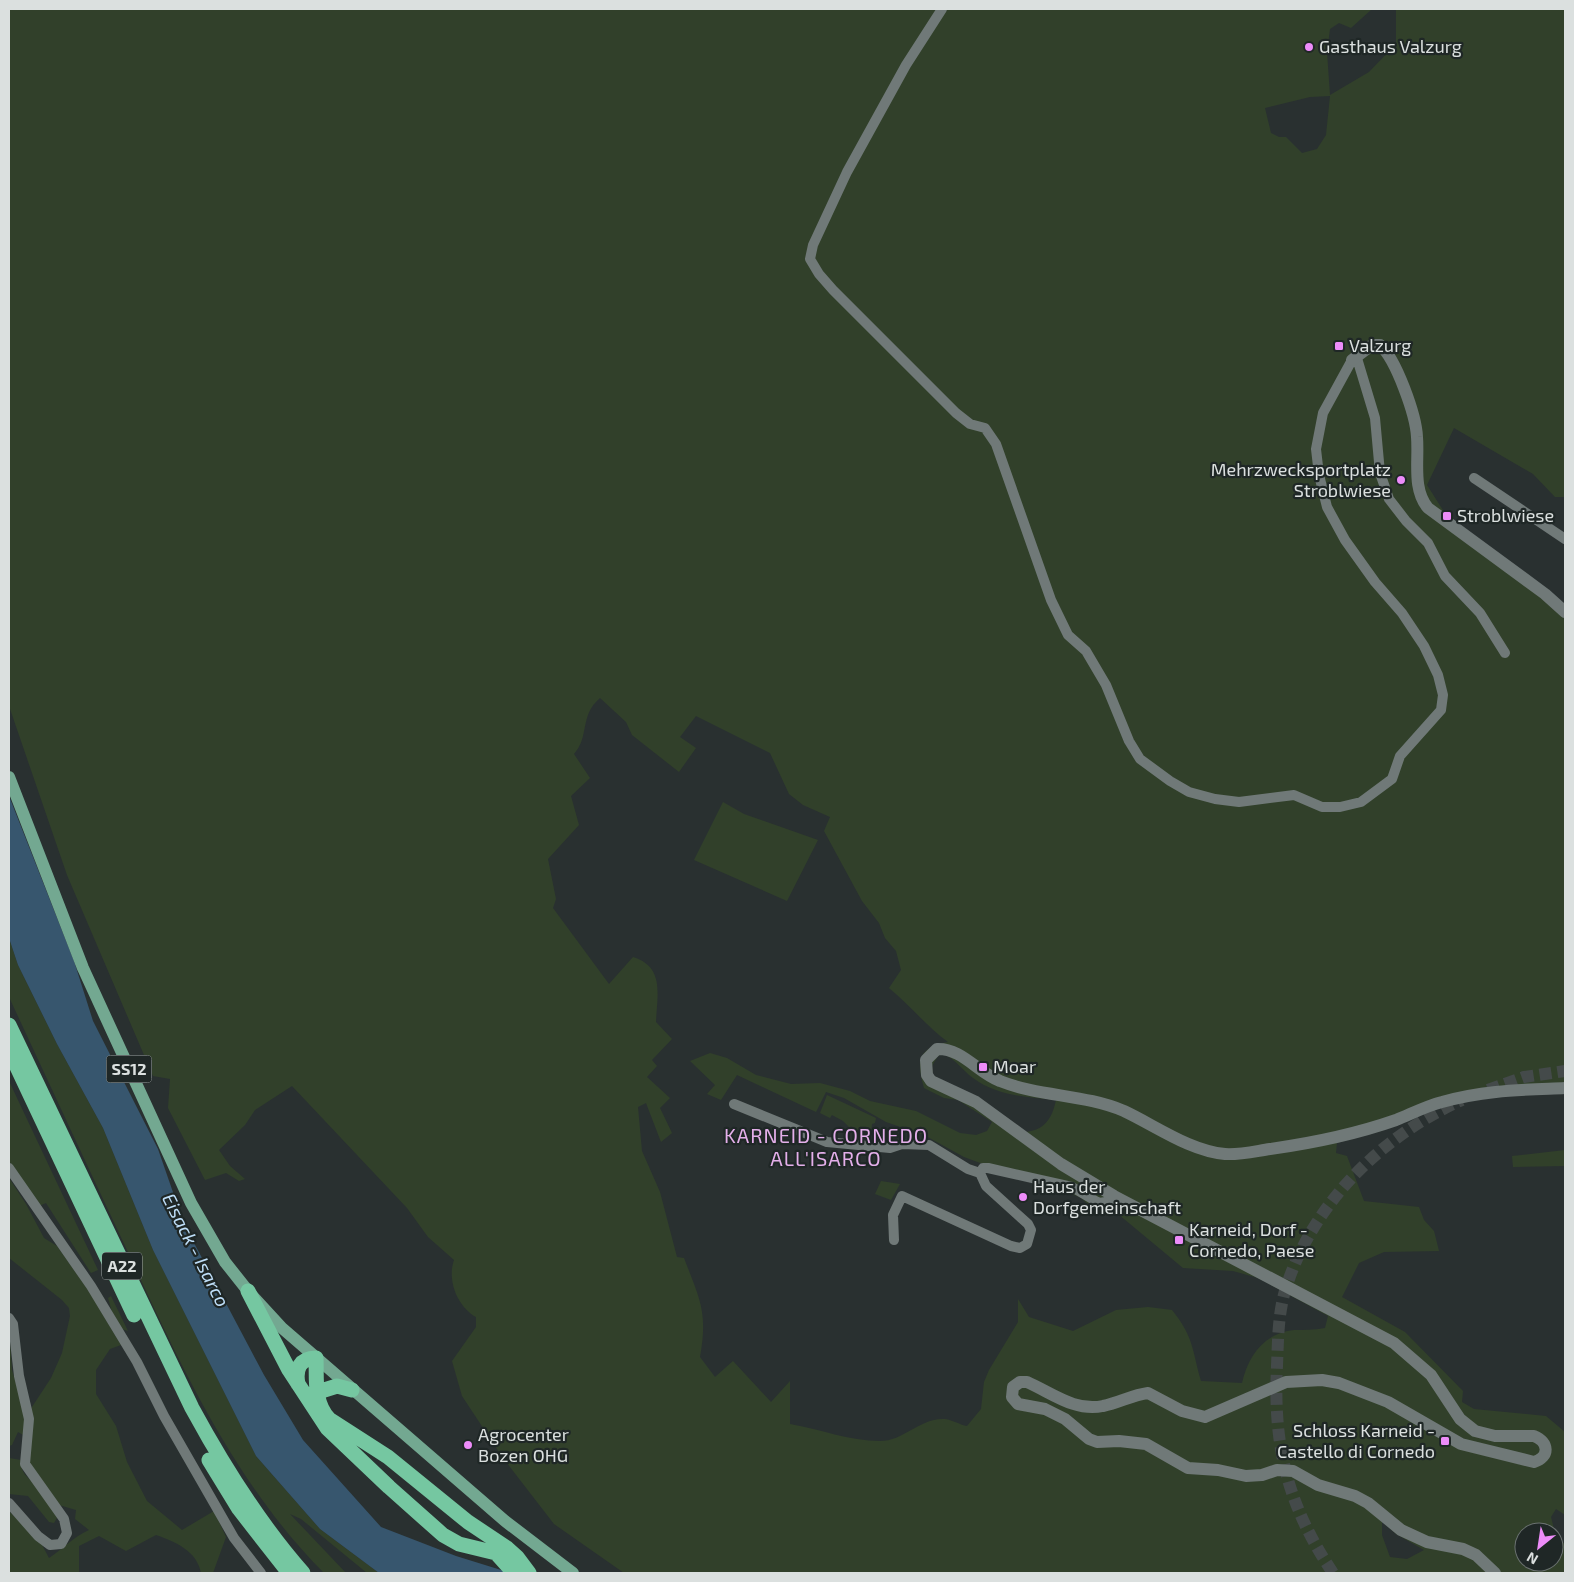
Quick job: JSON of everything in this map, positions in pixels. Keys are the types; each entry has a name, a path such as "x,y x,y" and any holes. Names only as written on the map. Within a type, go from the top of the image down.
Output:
{"highway":[{"name":"A22","path":"9,1024 192,1408 217,1454 247,1501 303,1573"},
{"name":"A22","path":"9,1050 182,1412 239,1509 287,1571"},
{"path":"248,1292 298,1384 327,1428 438,1530 459,1544 496,1553 519,1569"},
{"path":"298,1384 296,1376 299,1365 306,1359 316,1358 319,1404 329,1418 388,1457 461,1517 507,1548 519,1569"},
{"path":"318,1392 337,1386 352,1390"},
{"path":"247,1501 314,1573"}],"main road":[{"name":"SS12","path":"9,777 80,960 191,1203 225,1262 248,1292 282,1328 505,1522 573,1573"}],"street":[{"path":"942,9 906,65 847,172 812,246 810,259 819,274 833,290 956,413 970,424 985,428 996,444 1051,600 1068,635 1086,651 1106,685 1129,742 1140,759 1189,792 1215,799 1239,802 1294,795 1322,807 1340,807 1361,802 1392,779 1400,756 1441,710 1443,695 1438,675 1424,646 1402,613 1375,582 1345,540 1327,507 1319,475 1316,449 1323,413 1354,357 1372,345 1380,345 1405,389 1416,425 1418,488 1423,502 1434,514 1556,602 1565,612"},
{"path":"1354,357 1375,418 1380,473 1389,499 1406,521 1428,543 1445,576 1480,613 1505,653"},
{"path":"1474,478 1565,539"},
{"path":"1495,1573 1476,1555 1464,1550 1427,1542 1401,1530 1368,1503 1355,1496 1330,1491 1293,1471 1277,1470 1262,1475 1246,1476 1218,1470 1188,1468 1146,1444 1119,1441 1097,1442 1065,1419 1045,1409 1018,1404 1012,1397 1013,1387 1020,1382 1027,1382 1066,1402 1086,1408 1105,1406 1148,1393 1187,1413 1205,1417 1213,1416 1286,1382 1322,1380 1339,1383 1388,1402 1461,1444 1528,1462 1534,1462 1544,1456 1546,1445 1541,1439 1534,1436 1485,1435 1466,1426 1453,1411 1431,1375 1394,1343 1114,1196 1061,1164 976,1102 931,1081 925,1068 926,1060 931,1053 938,1049 951,1050 984,1074 998,1081 1109,1105 1193,1144 1225,1154 1302,1144 1348,1134 1395,1120 1439,1102 1474,1094 1499,1090 1565,1088"},
{"path":"734,1104 757,1114 770,1116 827,1142 890,1148 902,1144 929,1144 968,1170 980,1173"},
{"path":"9,1168 92,1286 234,1538 261,1573"},
{"path":"980,1173 983,1168 988,1168 1072,1187 1100,1203 1112,1201 1114,1196"},
{"path":"894,1240 893,1215 902,1196 1020,1248 1027,1244 1030,1238 1028,1224 986,1186 980,1173"},
{"path":"9,1318 13,1324 19,1376 29,1419 25,1464 64,1519 67,1533 61,1544 50,1545 38,1536 9,1503"}],"green space":[{"path":"9,9 1372,9 1351,28 1339,23 1330,29 1327,52 1330,95 1369,72 1396,44 1396,9 1565,9 1565,497 1555,497 1533,474 1454,428 1427,485 1453,526 1506,567 1565,619 1565,1093 1479,1096 1441,1107 1381,1131 1337,1143 1336,1153 1347,1156 1364,1201 1419,1207 1424,1220 1434,1231 1439,1251 1384,1252 1359,1263 1342,1297 1405,1332 1463,1391 1462,1402 1474,1409 1546,1416 1565,1432 1565,1515 1556,1509 1551,1517 1552,1522 1514,1522 1514,1572 1564,1572 1564,1543 1565,1573 624,1573 554,1524 503,1458 462,1396 452,1361 476,1327 476,1317 469,1312 455,1292 452,1276 454,1260 428,1237 407,1208 292,1086 255,1110 245,1125 219,1150 230,1166 245,1179 239,1181 226,1173 205,1180 168,1108 170,1079 153,1076 67,875 9,706","holes":["1330,96 1326,135 1317,149 1302,153 1286,137 1279,137 1271,133 1265,108 1310,97","600,698 626,722 632,735 679,772 696,748 680,737 696,716 770,753 789,794 803,805 830,817 824,831 862,901 879,923 885,938 896,951 901,970 889,988 948,1042 930,1048 922,1057 920,1070 924,1088 944,1098 958,1100 992,1122 987,1131 976,1135 960,1133 916,1111 870,1101 850,1091 820,1083 791,1084 756,1075 727,1058 710,1053 690,1061 715,1085 707,1094 721,1100 737,1075 816,1112 826,1092 844,1098 886,1122 924,1135 964,1157 1045,1187 1070,1193 1081,1198 1096,1212 1112,1209 1183,1268 1233,1271 1258,1278 1328,1316 1325,1328 1283,1332 1266,1341 1253,1355 1242,1383 1201,1381 1194,1352 1185,1328 1172,1310 1148,1307 1116,1310 1073,1331 1029,1317 1018,1299 1018,1322 989,1370 984,1382 981,1409 967,1426 945,1419 936,1419 897,1437 880,1441 846,1437 790,1424 790,1381 771,1402 733,1361 715,1377 700,1357 703,1317 698,1296 684,1258 677,1257 660,1192 642,1151 638,1107 646,1103 661,1142 672,1133 660,1108 670,1098 647,1077 657,1066 652,1060 672,1039 656,1022 658,992 655,975 643,962 633,957 609,984 553,908 556,899 548,859 579,825 571,796 590,778 574,754 582,740 589,712","943,1054 948,1056 973,1078 992,1089 1013,1095 1056,1100 1052,1113 1046,1123 1037,1129 1024,1132 933,1075 932,1066 938,1056","1382,1521 1396,1534 1424,1550 1407,1559 1390,1557 1382,1535"]},
{"path":"723,802 744,814 818,840 787,901 694,860"},
{"path":"9,938 18,965 57,1044 103,1128 153,1250 256,1456 320,1529 379,1573 367,1573 301,1519 290,1514 346,1573 324,1573 292,1538 263,1501 236,1461 212,1420 167,1336 9,997"},
{"path":"9,1081 98,1270 91,1273 46,1203 39,1206 9,1161"},
{"path":"827,1095 876,1118 875,1123 872,1124 871,1132 852,1130 843,1121 832,1115 830,1118 820,1113"},
{"path":"1565,1150 1565,1166 1513,1167 1512,1156"},
{"path":"9,1178 26,1204 44,1238 57,1246 89,1291 121,1345 110,1349 96,1370 96,1394 116,1426 127,1462 147,1501 182,1530 214,1511 226,1537 213,1573 201,1573 199,1565 190,1553 178,1544 156,1535 126,1551 99,1536 79,1546 79,1573 9,1573 9,1511 41,1543 49,1558 89,1530 75,1519 76,1510 59,1505 30,1464 30,1410 51,1378 62,1353 70,1316 69,1308 62,1300 9,1258"},
{"path":"881,1181 900,1184 891,1200 875,1194"},
{"path":"111,1296 128,1331 122,1329 112,1312 108,1298"},
{"path":"9,1327 12,1370 27,1421 25,1436 18,1432 12,1445 9,1446"},
{"path":"9,1458 21,1460 24,1472 46,1497 58,1516 54,1523 49,1522 28,1496 9,1494"}],"water":[{"name":"Eisack - Isarco","path":"9,796 74,961 93,1021 158,1149 184,1224 264,1375 303,1440 381,1527 456,1556 511,1573 379,1573 320,1529 256,1456 153,1250 103,1128 57,1044 18,965 9,938"}],"tunnel":[{"path":"1488,1090 1524,1077 1565,1071"},
{"path":"1333,1573 1305,1524 1294,1499 1281,1449 1276,1395 1278,1338 1285,1291 1297,1260 1312,1230 1331,1202 1353,1177 1377,1154 1404,1133 1432,1115 1462,1100"}],"place":[{"name":"Gasthaus Valzurg","path":"1309,47"},
{"name":"Valzurg","path":"1339,346"},
{"name":"Mehrzwecksportplatz Stroblwiese","path":"1401,480"},
{"name":"Stroblwiese","path":"1447,516"},
{"name":"Moar","path":"983,1067"},
{"name":"Haus der Dorfgemeinschaft","path":"1023,1197"},
{"name":"Karneid, Dorf - Cornedo, Paese","path":"1179,1240"},
{"name":"Schloss Karneid - Castello di Cornedo","path":"1445,1441"},
{"name":"Agrocenter Bozen OHG","path":"468,1445"}],"district":[{"name":"KARNEID - CORNEDO ALL'ISARCO","path":"826,1148"}]}
